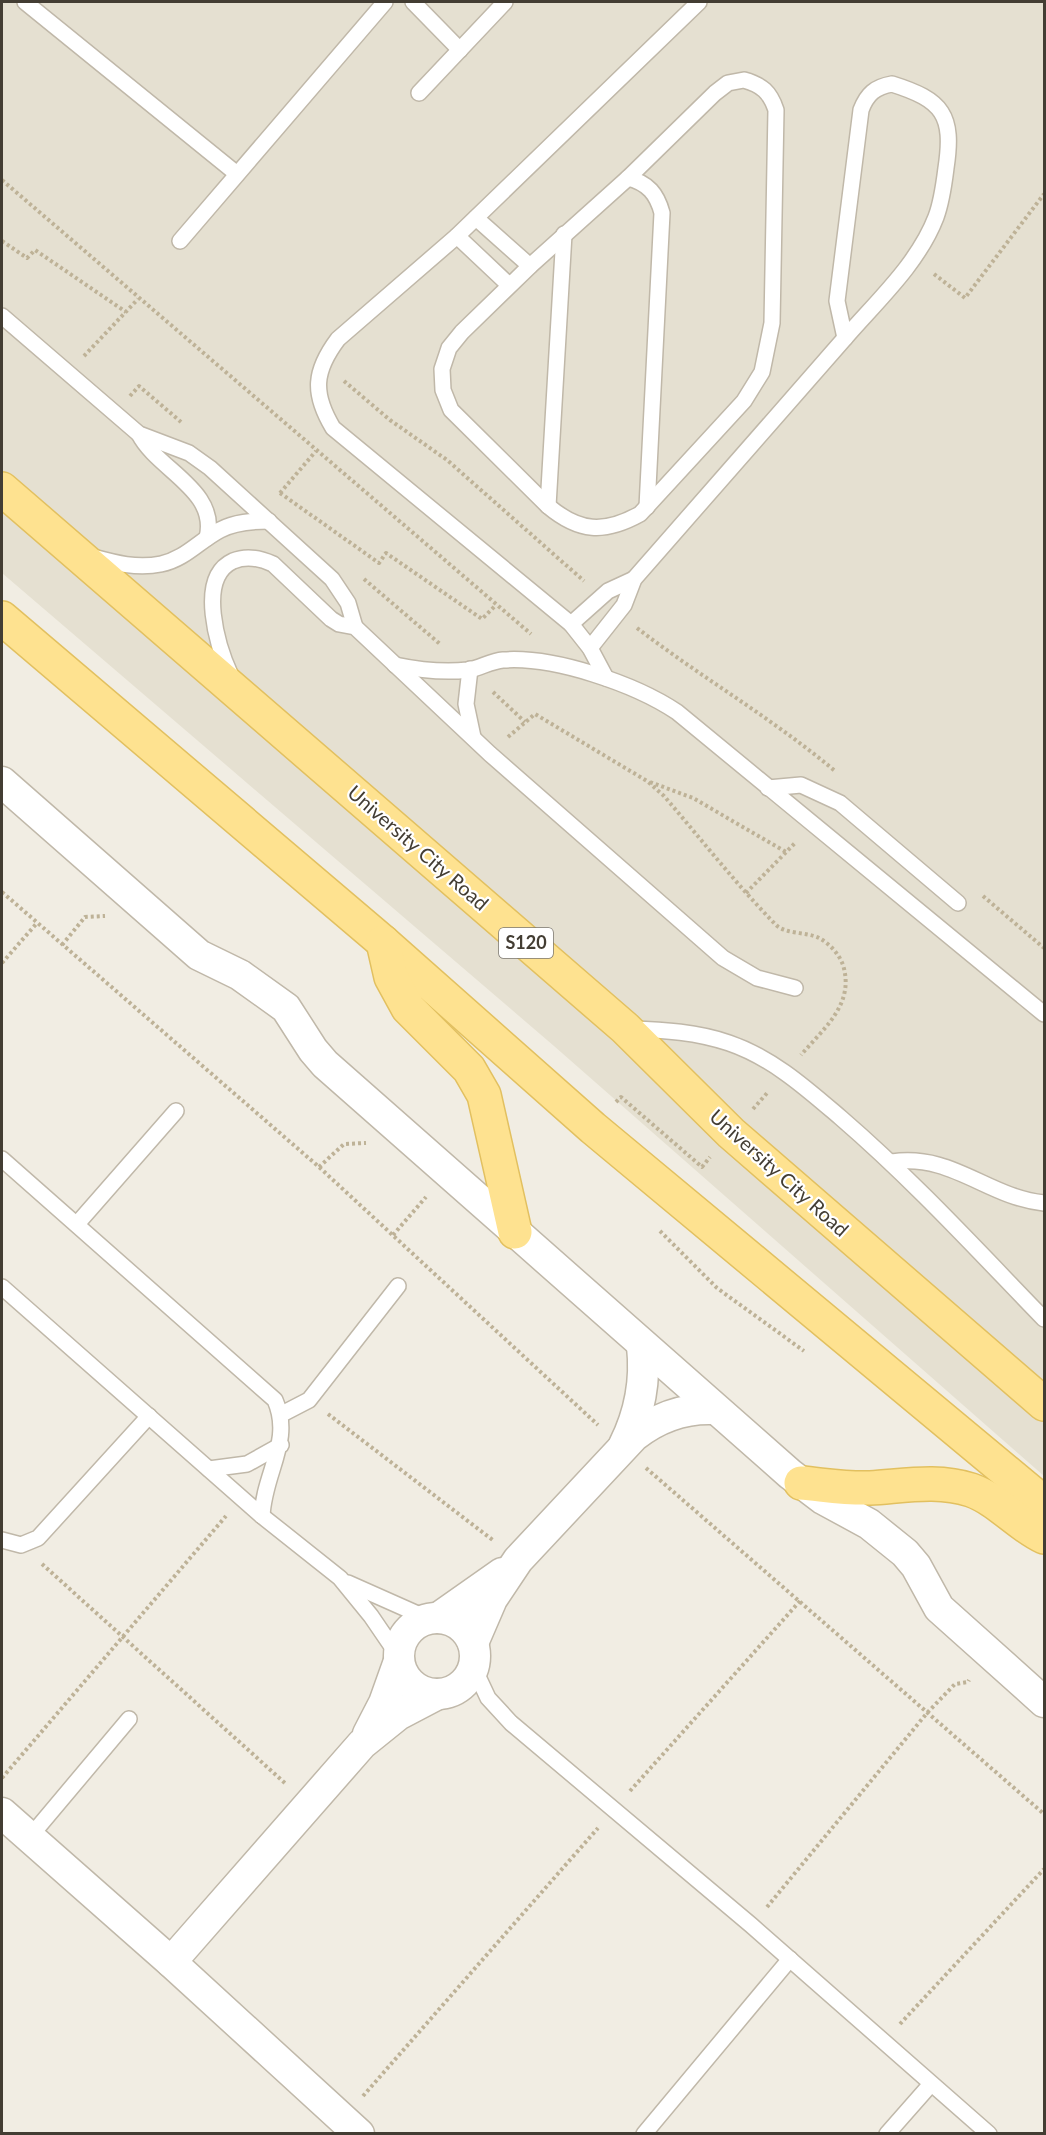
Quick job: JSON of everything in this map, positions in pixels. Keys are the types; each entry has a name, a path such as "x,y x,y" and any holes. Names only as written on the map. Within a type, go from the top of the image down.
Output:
{"main road":[{"name":"University City Road","path":"2,489 625,1028 731,1133 1044,1404"},
{"path":"2,618 383,942 593,1128 1044,1503"},
{"path":"383,942 391,976 408,1008 469,1069 484,1095 515,1232"},
{"path":"801,1483 870,1488 935,1484 953,1486 989,1499 1022,1525 1044,1538"}],"street":[{"path":"2,782 199,955 240,975 286,1008 319,1057 713,1409 801,1483 869,1524 905,1553 916,1566 939,1608 1044,1702"},
{"path":"623,1448 641,1398 642,1346"},
{"path":"362,1744 384,1704 399,1659 400,1644 407,1632 417,1623 433,1618 479,1590 518,1560 623,1448 648,1425 679,1411 713,1409"},
{"path":"171,1962 362,1744 398,1715 438,1694 452,1691 464,1683 492,1599 518,1560"},
{"path":"433,1618 459,1625 473,1654"},
{"path":"399,1659 403,1674 412,1685 424,1692 438,1694"},
{"path":"2,1813 171,1962 351,2126"}],"lane":[{"path":"25,2 237,174"},
{"path":"180,241 385,2"},
{"path":"413,2 460,50"},
{"path":"419,93 506,2"},
{"path":"606,678 590,648 571,624 333,428 323,411 318,393 318,373 338,339 457,236 699,2"},
{"path":"744,80 759,84 771,95 776,110 772,323 768,356 755,387 647,507 622,524 602,528 582,526 563,519 548,506 451,410 443,390 442,369 449,348 509,285 628,178 728,83 744,80"},
{"path":"590,648 618,613 634,579 845,338 914,259 936,216 950,139 949,129 945,117 936,106 892,84 881,86 865,100 861,110 837,301 845,338"},
{"path":"628,178 639,181 655,194 662,213 647,507"},
{"path":"476,218 530,266"},
{"path":"548,506 564,234"},
{"path":"457,236 509,285"},
{"path":"2,316 139,434 195,457 269,521 332,579 348,603 355,627 473,737 723,958 757,978 795,988"},
{"path":"139,434 148,449 202,501 208,519 207,538"},
{"path":"75,552 120,565 140,567 161,564 181,557 207,538 232,525 269,521"},
{"path":"240,694 225,662 215,627 212,591 219,572 228,564 250,557 273,564 332,619 339,624 355,627"},
{"path":"571,624 601,596 634,579"},
{"path":"395,665 432,670 470,669 500,660 518,660 606,678 636,688 677,712 1044,1014"},
{"path":"470,669 466,704 473,737"},
{"path":"768,788 801,785 840,803 958,903"},
{"path":"625,1028 672,1030 701,1035 729,1043 786,1072 892,1162 1044,1319"},
{"path":"77,1224 176,1111"},
{"path":"2,1159 275,1400 282,1414 281,1445 267,1480 262,1516"},
{"path":"892,1162 920,1159 935,1162 1020,1199 1044,1203"},
{"path":"282,1414 309,1400 398,1286"},
{"path":"2,1287 262,1516 340,1578 383,1601 433,1618"},
{"path":"2,1540 21,1545 38,1538 148,1416"},
{"path":"209,1469 247,1464 281,1445"},
{"path":"340,1578 371,1616 399,1659"},
{"path":"473,1654 488,1698 499,1712 751,1925 989,2133"},
{"path":"29,1838 129,1719"},
{"path":"644,2133 790,1959"},
{"path":"887,2133 931,2084"}],"path":[{"path":"2,180 495,606 544,644 562,668"},
{"path":"914,259 965,298 1044,194"},
{"path":"2,240 27,258 35,250 126,312"},
{"path":"67,374 138,299"},
{"path":"323,362 370,405 447,460 601,596"},
{"path":"273,501 316,452"},
{"path":"280,493 379,562 386,553 482,619 495,606"},
{"path":"618,613 696,671 765,715 840,775"},
{"path":"647,781 693,798 786,852"},
{"path":"746,893 813,825"},
{"path":"62,945 85,917 106,916 108,899 117,884"},
{"path":"2,892 319,1167 623,1448 1044,1814"},
{"path":"982,895 1044,948"},
{"path":"2,963 37,923"},
{"path":"319,1167 344,1144 367,1143 368,1123 376,1109"},
{"path":"393,1235 447,1173"},
{"path":"656,1227 717,1288 809,1354"},
{"path":"309,1400 518,1560"},
{"path":"2,1778 242,1497"},
{"path":"21,1545 309,1804"},
{"path":"351,2126 614,1810 800,1601"},
{"path":"751,1925 927,1713 955,1684 968,1682 972,1672 987,1652"},
{"path":"883,2042 1044,1869"}],"shaded area":[{"path":"2,2 1044,2 1044,1476 554,1046 2,573"}]}
